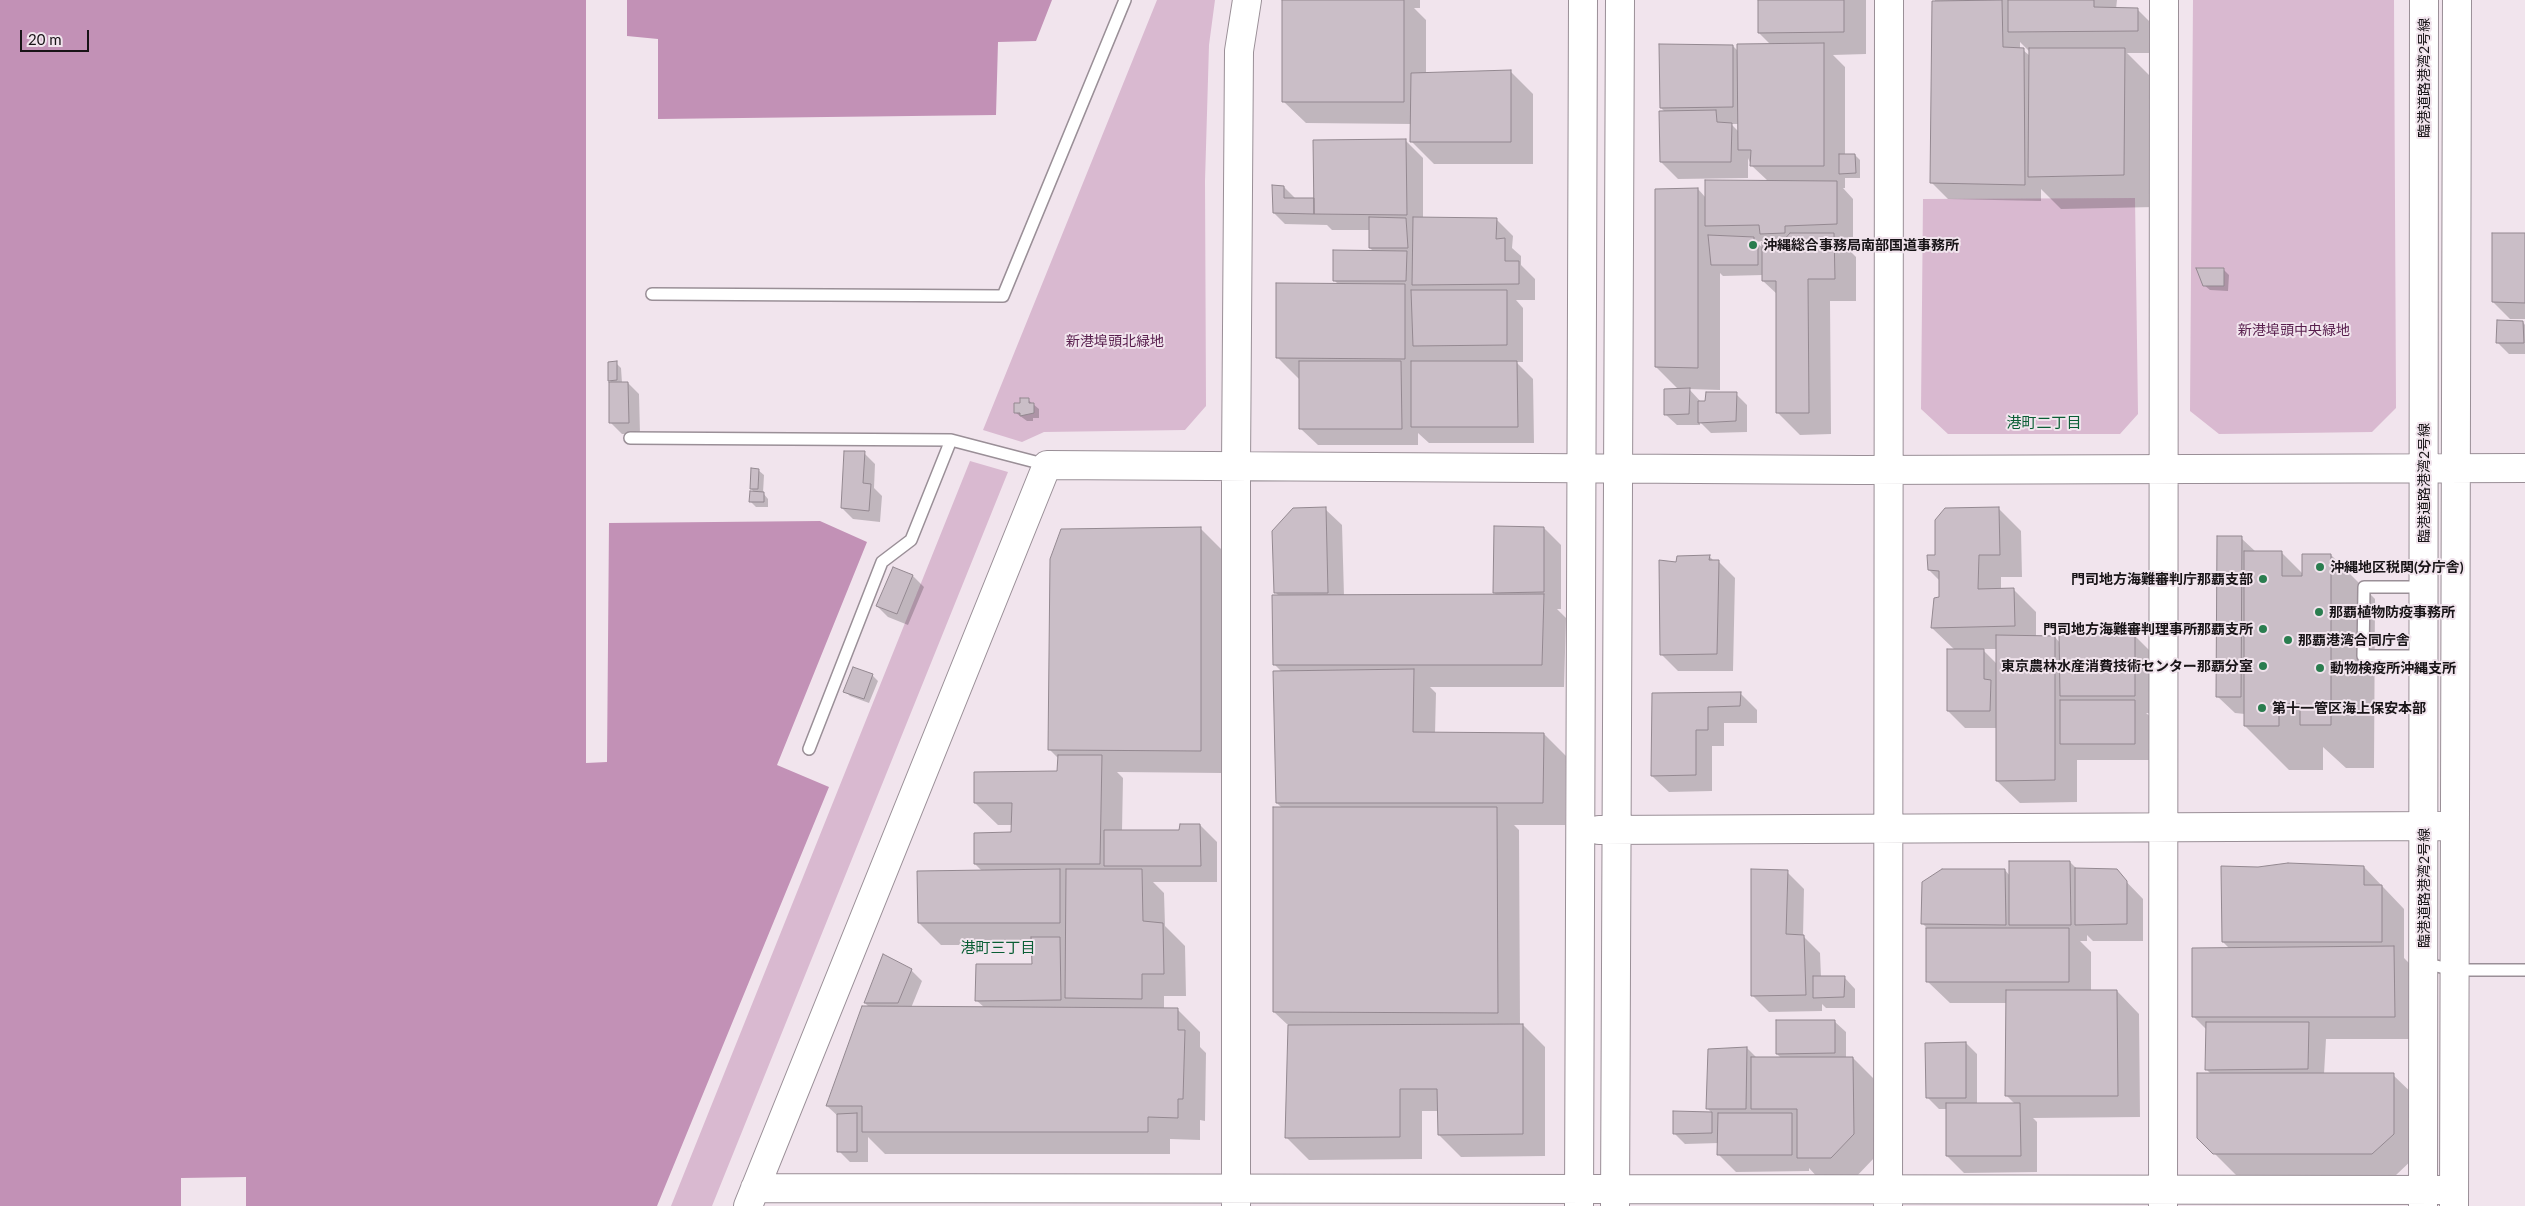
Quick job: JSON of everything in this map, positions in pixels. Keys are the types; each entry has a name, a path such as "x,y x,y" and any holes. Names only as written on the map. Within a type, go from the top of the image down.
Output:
{"street":[{"path":"1236,1197 1236,466 1239,51 1247,0"},
{"path":"1579,1197 1583,0"},
{"path":"1615,1197 1620,0"},
{"path":"1888,1197 1889,0"},
{"path":"2163,1198 2164,828 2162,470 2164,0"},
{"name":"臨港道路港湾2号線","path":"2423,1198 2424,0"},
{"path":"2456,0 2456,468 2454,1198 751,1197 1047,465 1889,470 2162,470 2424,469 2456,468 2525,468"},
{"path":"1580,830 2455,826"}],"lane":[{"path":"652,294 1003,296 1125,0"},
{"path":"630,438 951,440 1047,465"},
{"path":"809,749 882,562 910,540 951,440"},
{"path":"2424,587 2364,587 2363,656 2424,656"},
{"path":"2423,963 2454,970 2525,970"}],"green space":[{"name":"新港埠頭北緑地","path":"1157,0 1215,0 1209,45 1205,181 1206,406 1185,430 1044,432 1022,442 983,430"},
{"name":"新港埠頭中央緑地","path":"2193,0 2394,0 2396,408 2372,432 2219,434 2190,411"},
{"path":"2135,198 2138,414 2120,434 1948,434 1921,409 1923,199"},
{"path":"970,461 1008,472 712,1206 671,1206"}],"shaded area":[{"path":"0,0 586,0 586,763 607,762 609,523 820,521 867,542 777,765 829,787 657,1206 246,1206 246,1177 181,1178 181,1206 0,1206"},
{"path":"627,0 1052,0 1036,41 998,42 996,115 658,119 658,39 627,36"}],"building":[{"path":"1282,0 1404,0 1404,102 1282,102"},
{"path":"1758,0 1844,0 1844,32 1758,33"},
{"path":"2002,0 2003,47 2024,48 2025,185 1930,183 1932,1"},
{"path":"2008,0 2094,0 2094,7 2138,8 2138,31 2008,32"},
{"path":"1824,43 1824,166 1750,166 1751,150 1738,150 1737,44"},
{"path":"1659,44 1733,45 1733,107 1660,108"},
{"path":"2029,48 2125,48 2124,175 2028,177"},
{"path":"1511,70 1511,142 1410,142 1411,73"},
{"path":"1716,110 1717,122 1732,123 1731,162 1660,162 1659,111"},
{"path":"1406,139 1407,215 1314,214 1313,140"},
{"path":"1839,154 1855,154 1856,173 1839,174"},
{"path":"1705,180 1837,181 1837,224 1785,226 1785,233 1760,234 1759,225 1705,226"},
{"path":"1272,185 1284,186 1284,198 1314,198 1314,214 1273,213"},
{"path":"1698,188 1698,368 1655,367 1655,189"},
{"path":"1369,217 1406,218 1408,248 1369,248"},
{"path":"1413,217 1497,218 1496,239 1505,238 1505,261 1519,261 1519,284 1412,285"},
{"path":"1790,233 1834,233 1835,279 1808,279 1809,413 1776,413 1776,281 1762,281 1762,242 1782,242"},
{"path":"2492,233 2525,233 2525,303 2492,302"},
{"path":"1708,235 1754,237 1754,243 1758,246 1758,265 1711,265"},
{"path":"1333,250 1407,251 1406,281 1333,281"},
{"path":"2196,268 2224,268 2224,286 2203,286"},
{"path":"1276,283 1405,284 1405,359 1276,358"},
{"path":"1411,290 1507,290 1507,345 1413,346"},
{"path":"2497,320 2523,321 2524,343 2496,343"},
{"path":"617,361 617,380 608,381 608,362"},
{"path":"1299,361 1401,361 1402,429 1299,429"},
{"path":"1411,361 1517,361 1518,427 1411,427"},
{"path":"609,382 628,382 629,423 609,423"},
{"path":"1690,388 1689,414 1664,415 1664,389"},
{"path":"1706,392 1737,392 1736,421 1698,423 1698,401 1705,401"},
{"path":"1020,398 1029,398 1029,403 1034,403 1034,413 1020,416 1020,413 1014,413 1014,403 1020,403"},
{"path":"844,451 865,451 863,483 871,484 869,511 841,508"},
{"path":"751,468 759,469 758,489 750,489"},
{"path":"750,491 764,492 764,502 749,502"},
{"path":"1326,507 1328,593 1274,593 1272,531 1293,508"},
{"path":"1999,507 2000,555 1979,555 1978,589 2014,588 2015,626 1931,628 1934,598 1939,597 1939,571 1928,570 1927,555 1935,555 1935,520 1945,508"},
{"path":"1494,526 1544,527 1544,592 1493,593"},
{"path":"1201,527 1201,751 1048,750 1050,559 1061,529"},
{"path":"2217,536 2242,536 2241,697 2216,697"},
{"name":"那覇港湾合同庁舎","path":"2244,551 2282,551 2282,576 2302,576 2302,554 2331,554 2331,725 2300,725 2300,704 2279,704 2279,726 2244,726"},
{"path":"1710,555 1709,560 1719,560 1717,654 1660,655 1659,560 1676,562 1677,556"},
{"path":"893,567 913,575 897,614 876,606"},
{"path":"1544,594 1542,665 1273,665 1272,595"},
{"path":"2059,633 2135,635 2135,696 2060,696"},
{"path":"1996,635 2055,636 2055,780 1996,781"},
{"path":"1947,649 1984,649 1984,679 1991,680 1990,711 1947,711"},
{"path":"853,667 873,674 864,699 843,692"},
{"path":"1414,669 1413,732 1544,733 1543,803 1276,803 1273,671"},
{"path":"1741,692 1740,706 1708,707 1708,730 1696,730 1696,775 1651,776 1652,693"},
{"path":"2060,700 2135,700 2135,744 2060,744"},
{"path":"1058,755 1102,755 1100,864 974,864 974,833 1011,832 1012,803 974,803 974,772 1057,771"},
{"path":"1273,807 1497,807 1498,1013 1273,1012"},
{"path":"1180,824 1200,824 1201,866 1104,866 1104,830 1179,830"},
{"path":"2009,861 2070,861 2071,925 2009,925"},
{"path":"2288,863 2364,866 2364,885 2382,885 2382,942 2222,942 2221,866 2258,867"},
{"path":"2075,868 2117,869 2127,881 2127,924 2075,925"},
{"path":"1060,869 1060,923 918,923 917,871"},
{"path":"1066,869 1142,869 1143,921 1163,923 1164,974 1142,974 1142,999 1065,998"},
{"path":"1751,869 1788,870 1786,934 1804,935 1806,995 1751,996"},
{"path":"1942,869 2005,869 2006,925 1921,924 1922,882"},
{"path":"1926,928 2069,928 2069,982 1926,982"},
{"path":"1031,937 1060,937 1061,1000 975,1001 976,964 1032,964"},
{"path":"2394,946 2395,1017 2192,1017 2192,948"},
{"path":"883,954 912,969 898,1003 864,1003"},
{"path":"1813,976 1845,976 1844,997 1813,998"},
{"path":"2006,990 2117,990 2118,1096 2005,1096"},
{"path":"862,1006 1178,1008 1178,1030 1185,1030 1183,1099 1178,1099 1178,1118 1148,1117 1148,1132 862,1132 862,1106 826,1106"},
{"path":"1776,1020 1835,1020 1835,1053 1776,1054"},
{"path":"2206,1022 2309,1022 2308,1069 2205,1070"},
{"path":"1523,1024 1523,1134 1438,1135 1437,1089 1400,1089 1400,1137 1285,1138 1288,1025"},
{"path":"1966,1042 1966,1098 1926,1098 1925,1043"},
{"path":"1747,1047 1746,1109 1706,1109 1708,1049"},
{"path":"1751,1057 1853,1057 1854,1134 1831,1158 1797,1158 1797,1109 1751,1109"},
{"path":"2197,1073 2394,1073 2394,1134 2372,1154 2213,1154 2197,1138"},
{"path":"1946,1103 2020,1103 2021,1156 1946,1156"},
{"path":"1673,1111 1712,1112 1712,1133 1673,1134"},
{"path":"857,1113 857,1152 837,1152 837,1114"},
{"path":"1718,1113 1792,1113 1792,1155 1717,1155"}],"place":[{"name":"沖縄総合事務局南部国道事務所","path":"1753,245"},
{"name":"沖縄地区税関(分庁舎)","path":"2320,567"},
{"name":"門司地方海難審判庁那覇支部","path":"2263,579"},
{"name":"那覇植物防疫事務所","path":"2319,612"},
{"name":"門司地方海難審判理事所那覇支所","path":"2263,629"},
{"name":"那覇港湾合同庁舎","path":"2288,640"},
{"name":"東京農林水産消費技術センター那覇分室","path":"2263,666"},
{"name":"動物検疫所沖縄支所","path":"2320,668"},
{"name":"第十一管区海上保安本部","path":"2262,708"}],"district":[{"name":"港町二丁目","path":"2044,423"},
{"name":"港町三丁目","path":"998,948"}]}
